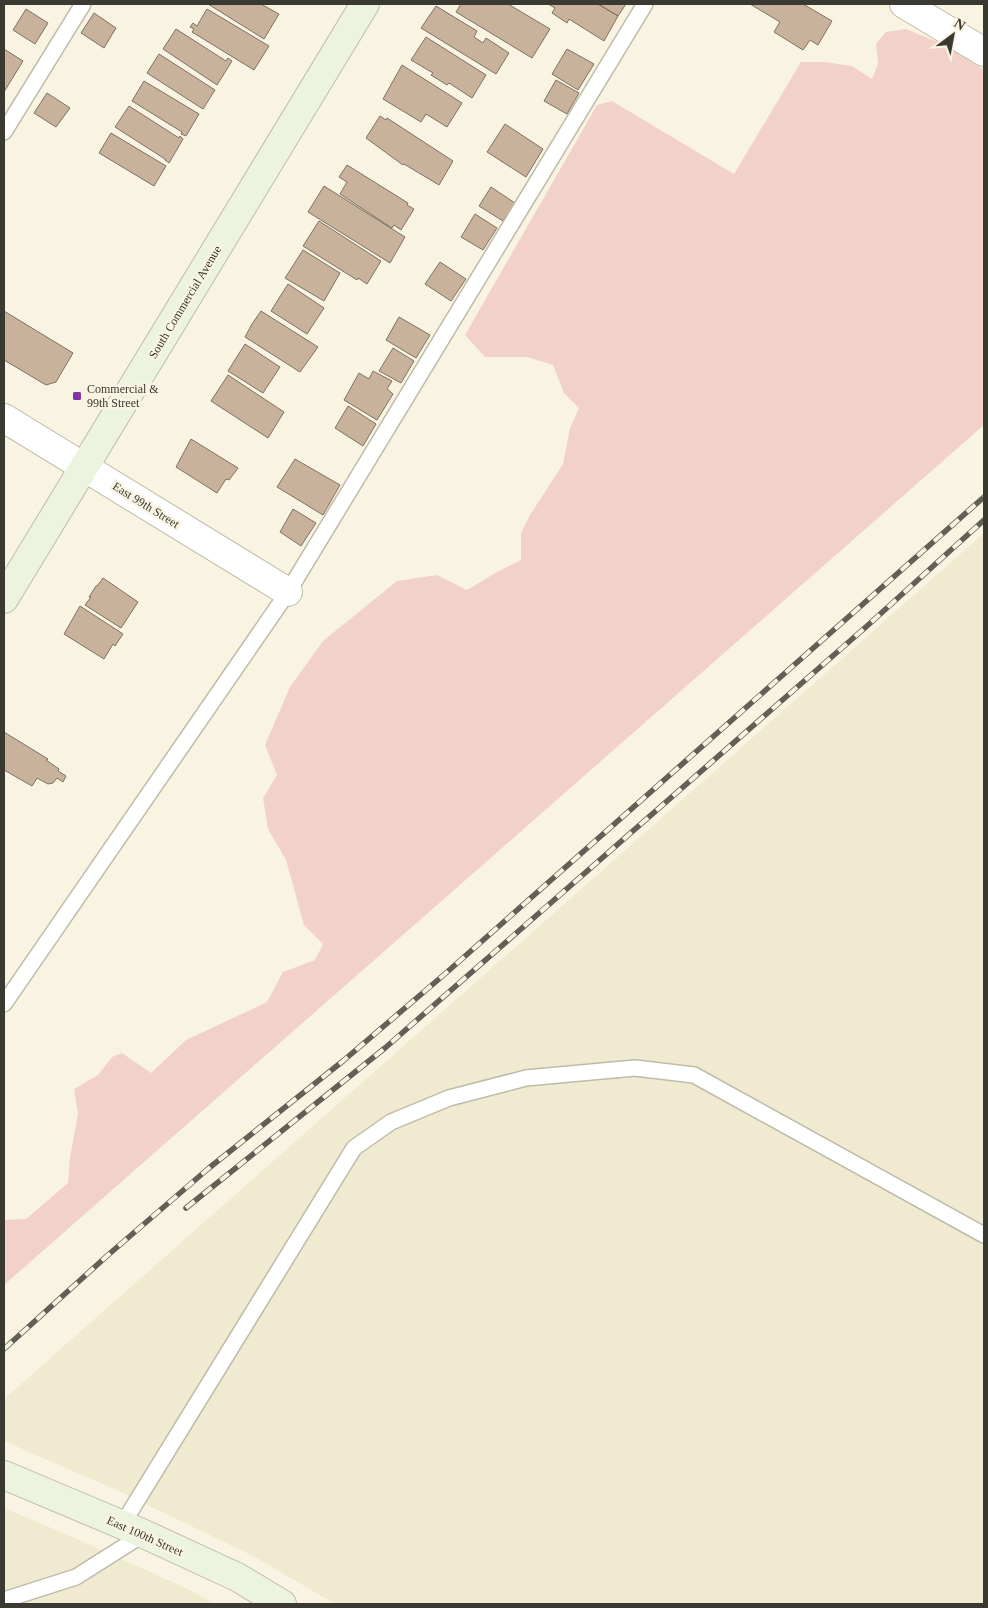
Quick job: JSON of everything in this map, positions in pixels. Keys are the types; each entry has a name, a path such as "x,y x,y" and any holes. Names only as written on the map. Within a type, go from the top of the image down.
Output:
{"main road":[{"name":"South Commercial Avenue","path":"4,599 365,4"},
{"name":"East 100th Street","path":"4,1475 133,1529 237,1578 282,1604"}],"street":[{"path":"904,4 984,52"},
{"name":"East 99th Street","path":"4,418 288,592"}],"lane":[{"path":"4,132 83,4"},
{"path":"4,1004 288,592 644,4"},
{"path":"4,1600 76,1577 133,1529 354,1148 391,1122 449,1098 526,1078 635,1068 694,1075 984,1235"}],"shaded area":[{"path":"906,29 945,45 984,70 984,425 4,1285 4,1220 26,1219 68,1183 70,1157 78,1114 74,1089 98,1075 112,1057 122,1053 151,1073 186,1040 267,1002 283,972 315,960 323,944 304,925 286,860 268,829 263,798 277,775 265,745 290,687 323,641 397,581 437,575 467,590 521,560 521,533 530,515 563,464 570,428 579,408 564,393 553,365 527,357 485,357 465,335 597,105 612,101 734,174 801,62 824,62 852,66 872,79 878,64 876,44 886,32"},
{"path":"984,533 984,1604 335,1604 253,1556 119,1491 4,1441 4,1399"},
{"path":"4,1508 188,1589 215,1604 4,1604"}],"building":[{"path":"208,4 261,4 279,14 264,39"},
{"path":"461,4 508,4 550,29 532,58 456,12"},
{"path":"548,4 598,4 618,16 604,41 569,19 567,23 552,13 555,8"},
{"path":"598,4 626,4 618,16"},
{"path":"750,4 803,4 832,21 818,45 810,40 803,50 774,32 780,22"},
{"path":"436,6 477,31 474,37 483,43 486,38 509,53 496,74 421,28"},
{"path":"26,9 48,23 35,44 13,30"},
{"path":"207,9 269,46 254,70 192,32 194,29 190,27 193,23 197,26"},
{"path":"94,13 116,28 104,48 81,33"},
{"path":"176,29 226,61 228,58 232,61 217,85 163,49"},
{"path":"426,37 486,75 472,98 449,83 447,85 431,75 433,73 411,60"},
{"path":"4,49 23,61 4,92"},
{"path":"567,49 594,64 578,90 552,74"},
{"path":"159,54 215,90 203,109 147,73"},
{"path":"402,65 462,103 447,127 426,114 421,122 383,99"},
{"path":"556,80 579,93 567,114 544,101"},
{"path":"144,81 199,114 186,136 132,101"},
{"path":"47,93 70,108 56,127 34,113"},
{"path":"129,106 183,139 169,163 115,127"},
{"path":"380,116 386,120 387,118 453,161 439,185 403,165 366,138"},
{"path":"505,124 543,149 526,177 487,152"},
{"path":"111,133 166,166 154,186 99,153"},
{"path":"347,165 408,203 407,205 414,209 401,230 394,225 392,228 340,194 347,182 339,177"},
{"path":"324,186 405,237 390,263 308,212"},
{"path":"491,187 515,203 503,221 479,206"},
{"path":"475,214 497,228 483,250 461,237"},
{"path":"319,221 381,261 367,284 358,278 357,280 303,246"},
{"path":"303,250 340,273 324,301 285,278"},
{"path":"440,262 466,279 451,301 425,284"},
{"path":"288,284 324,308 307,334 271,311"},
{"path":"4,311 73,353 56,382 46,385 4,360"},
{"path":"261,311 318,347 300,372 245,337"},
{"path":"399,317 430,335 416,358 386,340"},
{"path":"245,344 280,367 263,393 228,371"},
{"path":"393,348 414,361 401,383 379,371"},
{"path":"373,371 392,381 387,389 393,394 377,420 344,400 359,373 369,379"},
{"path":"228,375 284,412 268,438 211,401"},
{"path":"348,406 376,424 363,446 335,428"},
{"path":"191,439 238,468 229,480 226,479 217,493 176,467"},
{"path":"295,459 340,485 323,515 277,487"},
{"path":"293,509 316,523 301,546 280,532"},
{"path":"103,578 138,602 121,628 85,605"},
{"path":"80,606 123,634 115,646 113,644 104,659 64,634"},
{"path":"4,732 48,759 46,760 66,776 63,782 57,778 53,783 48,784 37,778 32,786 4,770"}],"railway":[{"path":"4,1349 108,1255 209,1168 343,1061 446,973 984,497"},
{"path":"186,1208 385,1048 867,626 984,520"}],"place":[{"name":"Commercial & 99th Street","path":"77,396"}]}
